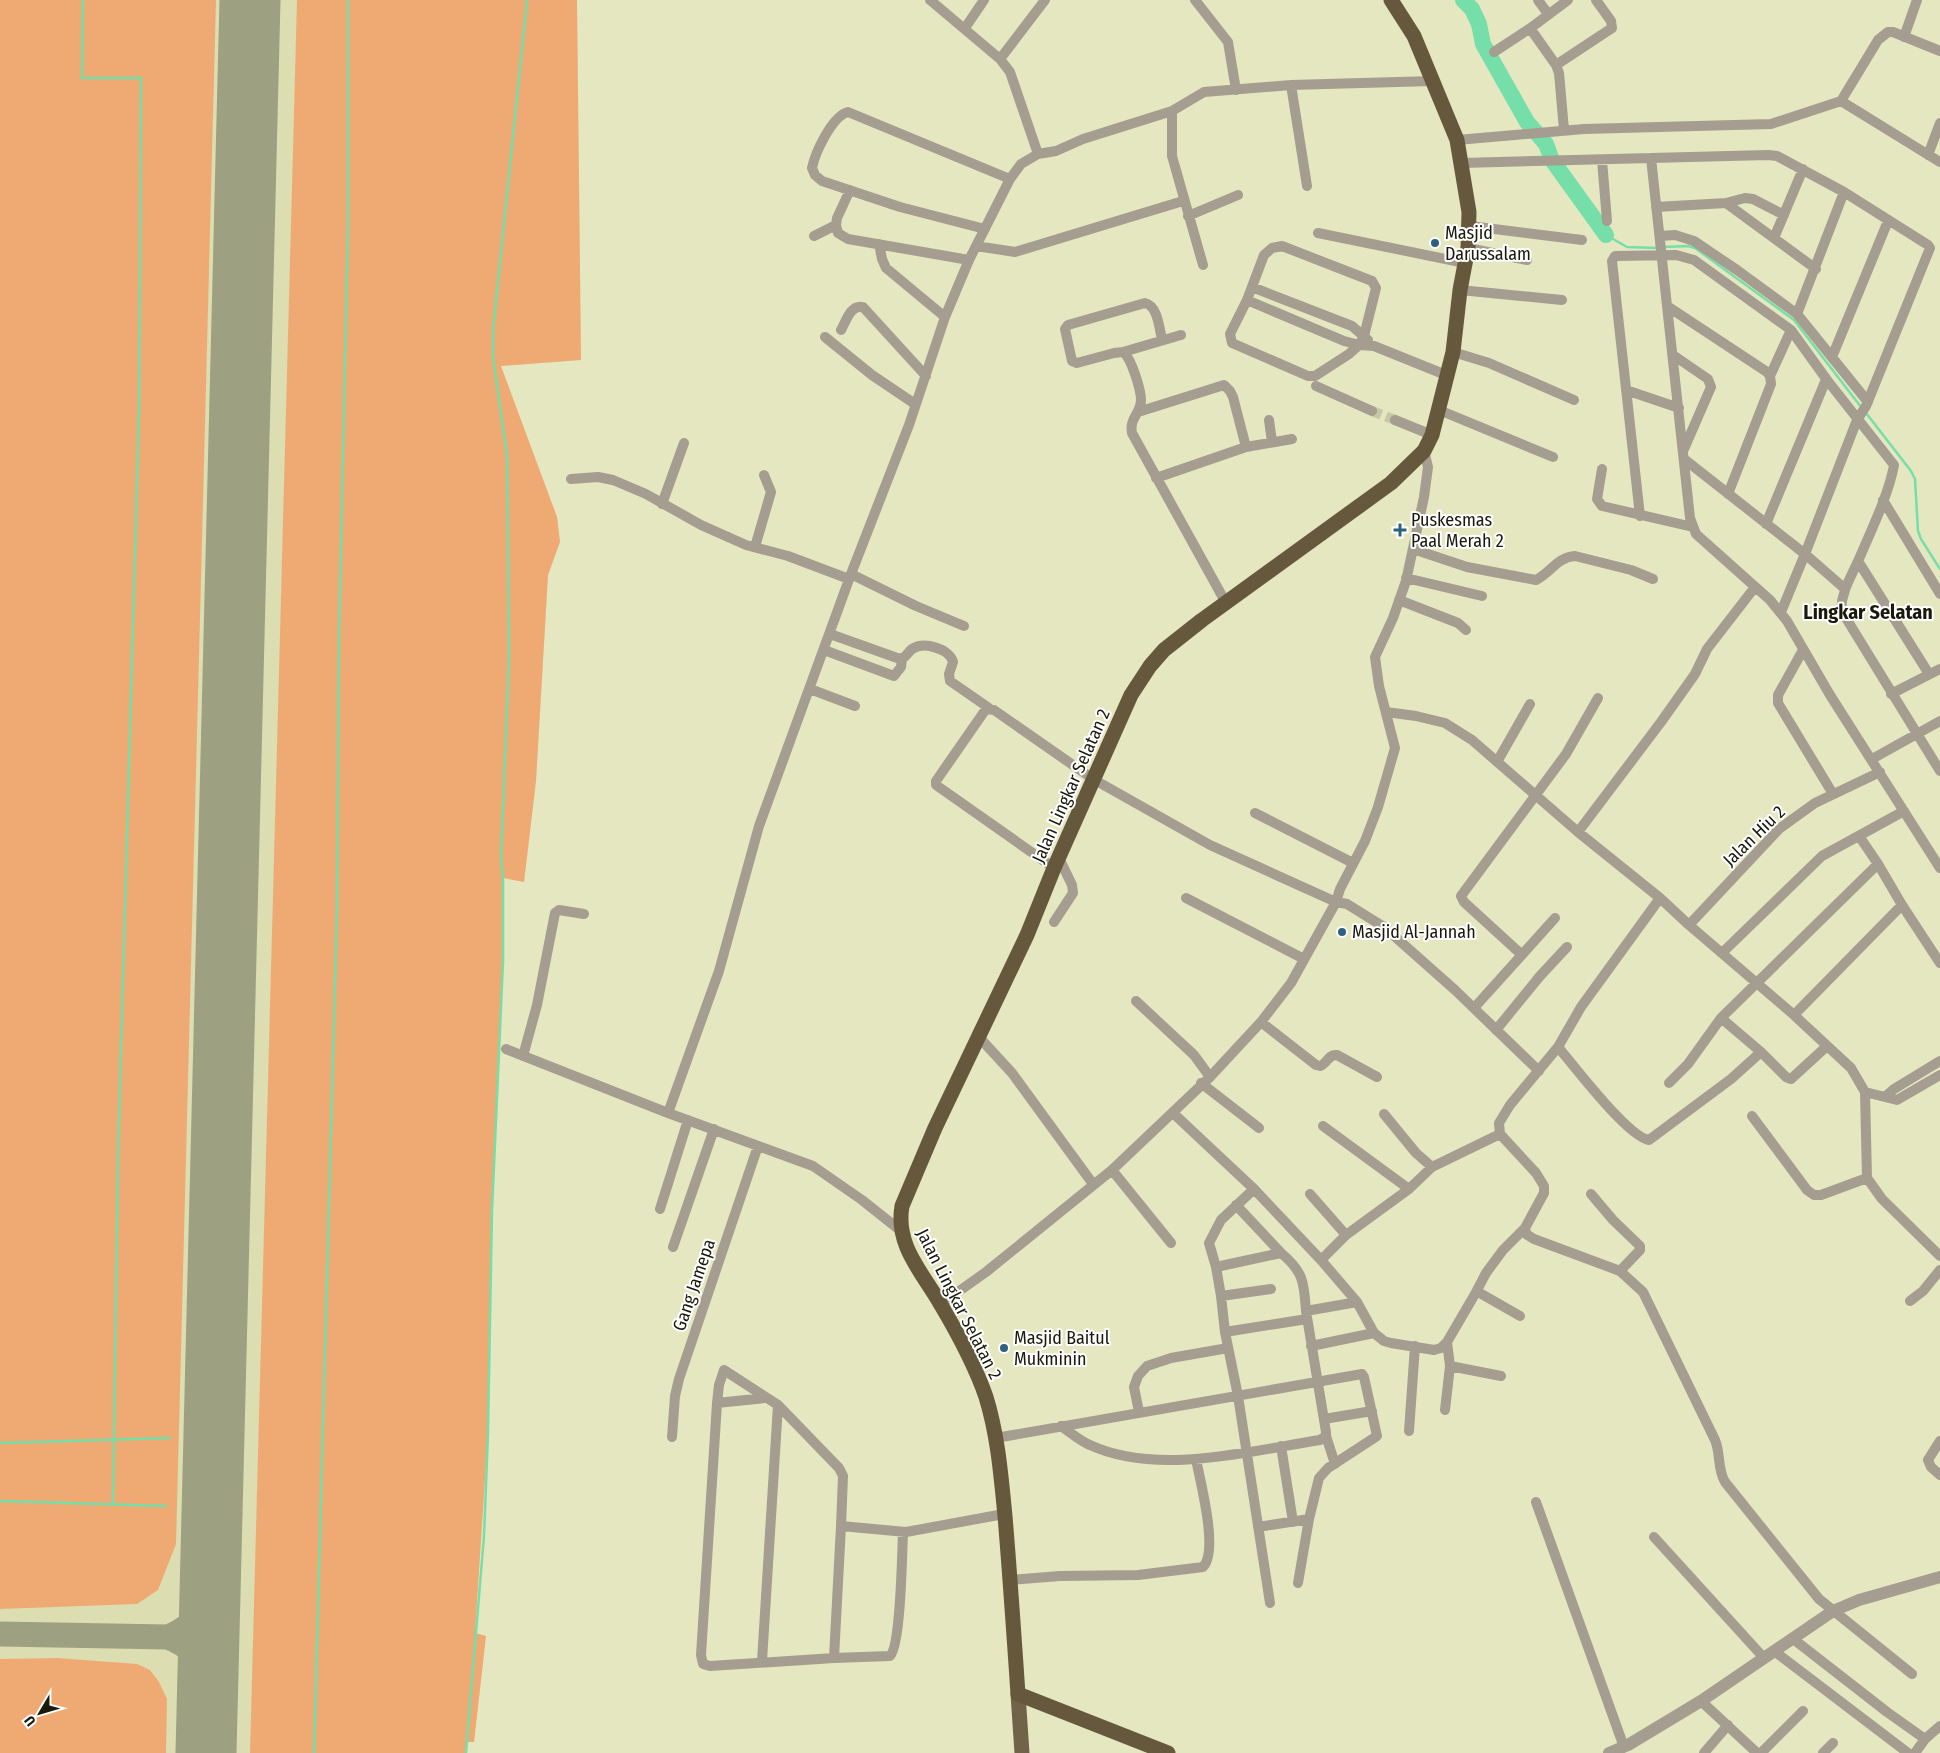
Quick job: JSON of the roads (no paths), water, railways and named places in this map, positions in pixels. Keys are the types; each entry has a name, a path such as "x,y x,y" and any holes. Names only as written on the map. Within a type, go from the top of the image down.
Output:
{"highway":[{"name":"Jalan Lingkar Selatan 2","path":"1018,1694 1010,1580 996,1438 985,1396 964,1348 941,1304 908,1253 900,1231 899,1219 902,1206 978,1036 1027,935 1131,695 1150,666 1164,650 1226,603 1367,502 1408,468 1424,451 1432,435 1452,352 1470,226 1457,140 1414,36 1391,0"},
{"path":"1018,1694 1168,1753"}],"main road":[{"path":"1018,1694 1022,1753"}],"street":[{"path":"930,0 941,4 965,28 1000,58 1010,72 1038,154"},
{"path":"965,28 984,0"},
{"path":"1000,58 1045,0"},
{"path":"1195,0 1228,42 1236,90"},
{"path":"1538,0 1548,14"},
{"path":"1494,52 1568,0"},
{"path":"1556,65 1612,28 1611,20 1596,0"},
{"path":"1904,37 1917,0"},
{"path":"1532,27 1533,32 1556,65 1559,73 1564,130"},
{"path":"1457,140 1564,130 1772,124 1841,101 1878,40 1888,32 1940,51"},
{"path":"668,1113 719,971 759,826 850,577 909,424 944,317 976,246 1010,179 1021,164 1038,154 1056,151 1083,140 1172,111 1204,92 1291,85 1433,81"},
{"path":"1291,85 1307,186"},
{"path":"1841,101 1940,162"},
{"path":"1172,111 1172,156 1202,265"},
{"path":"985,229 900,207 822,181 815,175 812,168 826,134 842,114 848,112 1010,179"},
{"path":"1928,155 1940,123"},
{"path":"1461,163 1768,155 1784,159 1844,192 1888,221 1924,241 1930,248 1781,612"},
{"path":"1651,158 1690,518 1693,527 1696,534 1781,612 1940,868"},
{"path":"1602,160 1607,221"},
{"path":"1774,238 1803,169"},
{"path":"850,190 837,218 838,234 843,238 969,260"},
{"path":"1797,314 1844,192"},
{"path":"1188,216 1238,195"},
{"path":"1656,207 1726,203 1737,198 1753,199 1784,215"},
{"path":"976,246 1015,252 1183,201"},
{"path":"1726,203 1816,268"},
{"path":"1832,357 1888,221"},
{"path":"814,236 836,225"},
{"path":"1470,226 1582,240"},
{"path":"1318,233 1465,263"},
{"path":"1660,238 1675,235 1694,241 1797,314 1832,357 1894,465 1883,500 1858,561 1844,588 1841,610 1940,771"},
{"path":"879,244 886,268 944,317"},
{"path":"1282,246 1372,281 1376,288 1362,341 1318,375 1308,376 1232,343 1230,334 1247,300 1264,254 1272,248 1282,246"},
{"path":"1468,248 1527,260"},
{"path":"1640,516 1612,258 1617,255 1661,253 1694,260 1791,330 1827,380 1863,411"},
{"path":"1252,287 1352,326 1362,341"},
{"path":"1460,290 1562,300"},
{"path":"1247,300 1344,341 1362,341 1446,375"},
{"path":"1162,339 1156,314 1152,306 1146,303 1068,325 1065,329 1072,360 1080,364 1181,335"},
{"path":"841,330 854,308 858,306 863,307 926,376"},
{"path":"1667,306 1770,376"},
{"path":"1344,341 1352,326"},
{"path":"1728,494 1771,384 1770,376 1791,330"},
{"path":"825,337 872,376 915,404"},
{"path":"1124,352 1130,359 1141,399 1138,412 1131,423 1132,433 1226,603"},
{"path":"1452,352 1489,363 1574,400"},
{"path":"1673,355 1711,383 1683,455"},
{"path":"1766,524 1824,382 1827,380"},
{"path":"1138,412 1224,385 1233,397 1246,447"},
{"path":"1316,386 1372,411"},
{"path":"1626,390 1678,408"},
{"path":"1439,410 1553,457"},
{"path":"1269,420 1272,442"},
{"path":"1396,420 1432,435"},
{"path":"1156,478 1246,447 1292,439"},
{"path":"662,504 684,443"},
{"path":"941,1304 986,1272 1112,1170 1206,1080 1261,1022 1292,983 1336,902 1340,889 1365,841 1378,806 1395,748 1378,686 1375,657 1399,600 1413,549 1428,467 1424,451"},
{"path":"1683,455 1844,588"},
{"path":"1602,469 1597,499 1599,504 1640,516 1693,527"},
{"path":"755,547 772,492 764,475"},
{"path":"571,479 598,477 613,480 646,494 701,525 755,547 850,577 964,626"},
{"path":"1883,500 1940,594"},
{"path":"1413,549 1467,566 1536,580 1560,560 1575,556 1631,570 1653,579"},
{"path":"1858,561 1929,674"},
{"path":"1406,578 1482,596"},
{"path":"1578,832 1661,722 1695,674 1707,649 1755,587"},
{"path":"1399,600 1458,623 1466,630"},
{"path":"830,634 887,656 902,659"},
{"path":"824,650 894,676 901,667 902,659 912,649 930,646 949,654 953,662 949,674 950,681 1093,779 1210,846 1336,902 1347,904 1384,927 1455,990 1539,1071"},
{"path":"1803,650 1778,695 1778,702 1834,794"},
{"path":"1891,694 1940,668"},
{"path":"810,689 855,706"},
{"path":"1522,955 1464,902 1462,896 1566,754 1598,698"},
{"path":"1496,762 1530,704"},
{"path":"989,708 984,710 936,781 936,786 1057,863 1072,885 1073,893 1054,922"},
{"path":"1386,712 1416,716 1445,724 1472,740 1578,832 1660,898 1794,1015 1851,1068 1865,1092 1867,1178 1882,1198 1940,1256"},
{"path":"1872,759 1940,721"},
{"name":"Jalan Hiu 2","path":"1689,925 1779,829 1815,803 1880,772"},
{"path":"1722,953 1822,856 1904,811"},
{"path":"1255,812 1353,863"},
{"path":"1859,836 1940,963"},
{"path":"1668,1083 1688,1064 1721,1018 1758,984 1878,864"},
{"path":"1186,898 1304,960"},
{"path":"1172,1113 1254,1189 1320,1260 1357,1302 1374,1333 1384,1341 1391,1343 1434,1350 1441,1348 1447,1342 1486,1274 1503,1250 1525,1228 1544,1193 1544,1186 1536,1173 1500,1134 1499,1122 1510,1105 1558,1047 1581,1007 1660,898"},
{"path":"1794,1015 1902,905"},
{"path":"523,1056 537,1005 554,913 559,910 584,914"},
{"path":"1474,1008 1555,918"},
{"path":"1496,1030 1540,976 1567,948"},
{"path":"1136,1001 1194,1055 1206,1080 1259,1128"},
{"path":"1721,1018 1786,1077 1791,1079 1827,1046"},
{"path":"1261,1022 1316,1065 1323,1065 1331,1056 1336,1054 1377,1078"},
{"path":"978,1036 1012,1073 1093,1184"},
{"path":"1558,1047 1614,1112 1636,1134 1649,1140 1731,1079 1760,1052"},
{"path":"506,1049 668,1113 813,1166 862,1200 900,1231"},
{"path":"1885,1097 1894,1088 1940,1061"},
{"path":"1865,1092 1897,1100 1940,1075"},
{"path":"1384,1114 1416,1153 1432,1167"},
{"path":"1752,1116 1807,1190 1814,1196 1867,1178"},
{"path":"660,1209 688,1120"},
{"path":"1323,1126 1409,1189"},
{"path":"673,1247 714,1129"},
{"path":"1320,1260 1346,1235 1409,1189 1432,1167 1500,1134"},
{"name":"Gang Jamepa","path":"672,1437 675,1396 679,1379 758,1146"},
{"path":"1112,1170 1171,1243"},
{"path":"1254,1189 1221,1220 1209,1242 1216,1267 1225,1332 1238,1396 1270,1603"},
{"path":"1310,1194 1346,1235"},
{"path":"1591,1194 1613,1220 1640,1246 1640,1250 1620,1271"},
{"path":"1236,1204 1281,1253 1294,1264 1304,1284 1306,1315 1326,1436 1335,1464"},
{"path":"1525,1228 1526,1234 1534,1239 1620,1271 1643,1292 1715,1440 1718,1447 1722,1476 1819,1599 1912,1674"},
{"path":"1216,1267 1281,1253"},
{"path":"1910,1301 1923,1291 1940,1270"},
{"path":"1221,1296 1271,1289"},
{"path":"1475,1294 1480,1292 1520,1316"},
{"path":"1225,1332 1357,1302"},
{"path":"1311,1346 1374,1333"},
{"path":"1445,1410 1450,1366 1447,1342"},
{"path":"1409,1430 1415,1346"},
{"path":"1139,1412 1134,1387 1138,1376 1146,1366 1171,1358 1228,1348"},
{"path":"1450,1366 1501,1376"},
{"path":"834,1658 843,1476 839,1468 778,1406 724,1370 719,1385 717,1403 702,1660 706,1666 762,1661 872,1658 892,1655 898,1621 903,1532"},
{"path":"996,1438 1362,1374 1377,1436 1328,1468 1319,1478 1309,1519 1298,1583"},
{"path":"717,1403 765,1398"},
{"path":"762,1661 778,1406"},
{"path":"1324,1419 1372,1411"},
{"path":"1061,1426 1088,1445 1104,1451 1163,1461 1196,1459 1246,1452 1320,1440 1326,1436"},
{"path":"1940,1441 1928,1460 1931,1467 1940,1474"},
{"path":"1281,1446 1293,1522"},
{"path":"1010,1580 1060,1576 1138,1575 1203,1567 1209,1557 1210,1530 1196,1459"},
{"path":"1536,1502 1624,1748"},
{"path":"841,1526 903,1532 1004,1514"},
{"path":"1258,1527 1309,1519"},
{"path":"1654,1537 1769,1654 1908,1753"},
{"path":"1609,1753 1624,1748 1702,1701 1833,1611 1859,1600 1940,1577"},
{"path":"1792,1638 1879,1706 1925,1739"},
{"path":"1702,1701 1757,1753"},
{"path":"1761,1753 1803,1711"},
{"path":"1704,1753 1728,1725"},
{"path":"1915,1753 1925,1739 1940,1726"},
{"path":"1823,1753 1833,1743"}],"waterway":[{"path":"83,0 82,78 141,78 139,409 118,1154 113,1504"},
{"path":"314,1753 337,907 339,636 348,221 348,0"},
{"path":"466,1753 484,1536 492,1211 503,962 503,878 501,857 509,657 507,456 493,357 493,330 527,0"},
{"path":"1463,0 1472,9 1479,24 1483,44 1527,122 1546,144 1552,160 1606,235"},
{"path":"1606,235 1627,247 1657,248"},
{"path":"1663,247 1688,246 1695,248 1794,320 1861,407"},
{"path":"1866,413 1911,471 1915,479 1918,531 1940,569"},
{"path":"0,1443 170,1438"},
{"path":"0,1501 166,1506"}],"tunnel":[{"path":"1372,411 1395,420"}],"place":[{"name":"Masjid Darussalam","path":"1435,243"},
{"name":"Puskesmas Paal Merah 2","path":"1400,530"},
{"name":"Masjid Al-Jannah","path":"1342,932"},
{"name":"Masjid Baitul Mukminin","path":"1004,1348"}],"district":[{"name":"Lingkar Selatan","path":"1868,612"}]}
